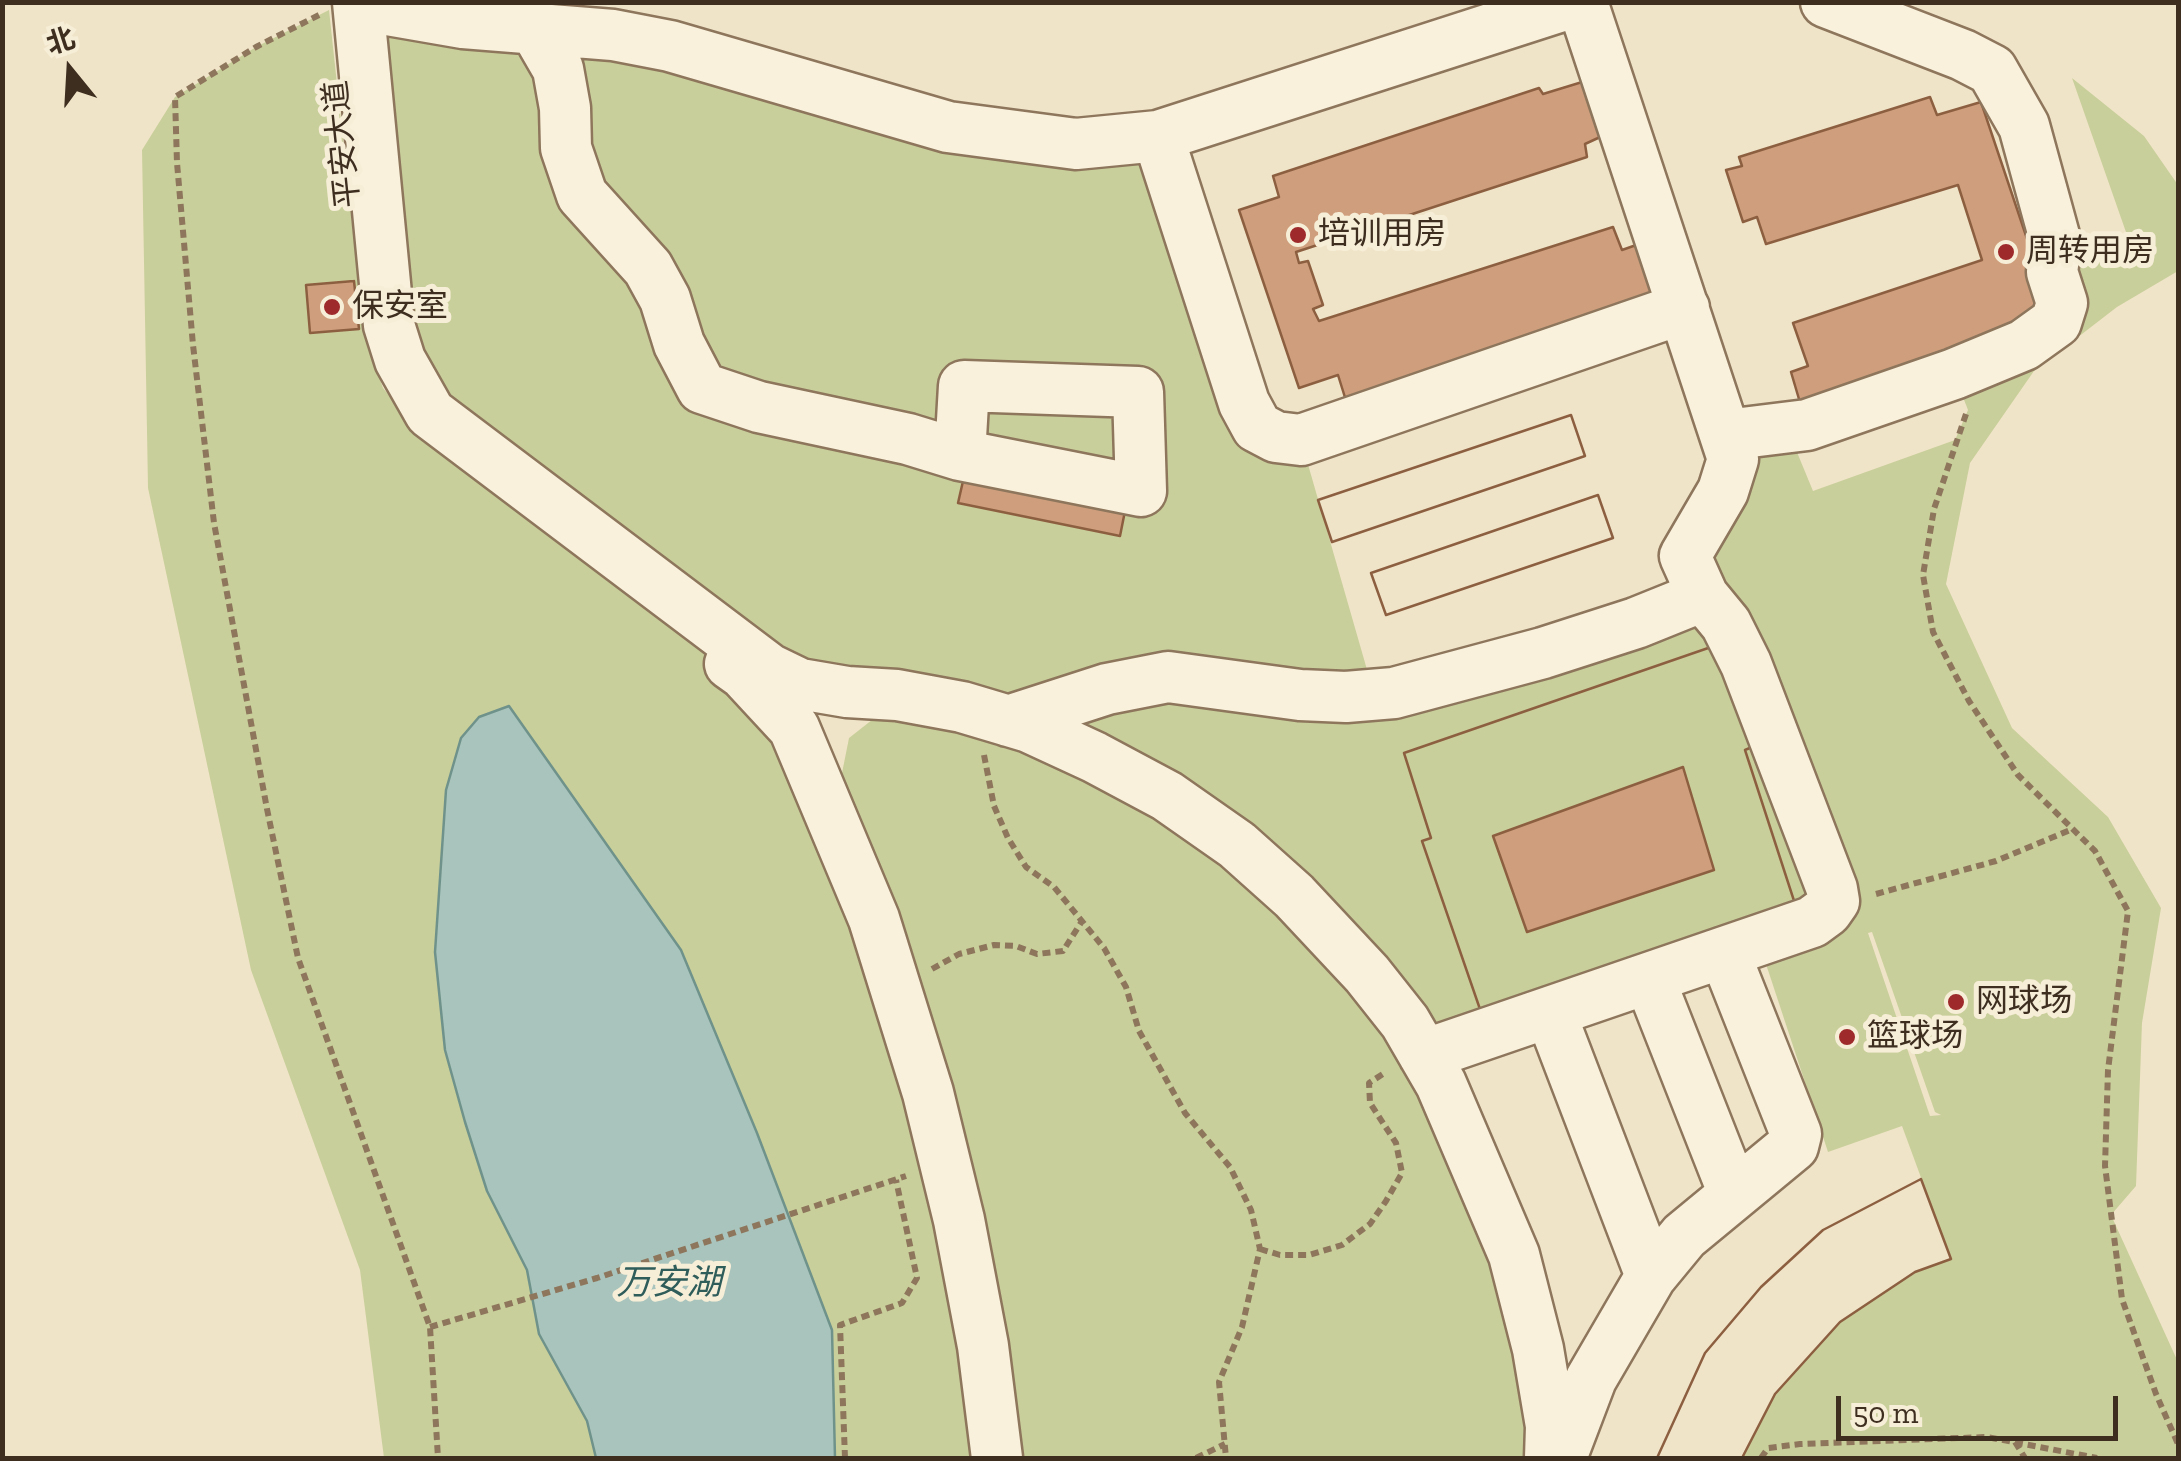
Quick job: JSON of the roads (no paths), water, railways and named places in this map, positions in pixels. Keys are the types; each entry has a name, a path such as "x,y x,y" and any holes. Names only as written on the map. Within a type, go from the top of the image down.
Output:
{"street":[{"path":"344,5 463,24 614,35 670,46 948,126 1076,144 1158,136 1574,2"},
{"path":"1424,1055 1812,922 1834,900 1746,664 1726,624 1702,596 1684,556 1724,491 1732,459 1582,2"},
{"path":"1726,435 1807,425 1954,374 2024,346 2056,322 2062,303 2052,272 2056,243 2024,126 1992,70 1826,2"},
{"name":"平安大道","path":"344,5 372,284"},
{"path":"536,31 558,68 566,108 566,148 582,196 648,268 702,388 759,407 908,439 960,455"},
{"path":"1158,136 1244,404 1256,427 1276,437 1301,440 1684,308"},
{"path":"372,284 400,360 430,413 770,669 800,684 848,692 897,694 994,717 1094,756 1152,788 1238,846 1294,896 1367,974 1405,1022 1481,1173 1514,1255 1538,1348 1552,1426 1550,1458"},
{"path":"372,284 364,334 383,388 408,418 744,674 794,728 874,919 928,1092 983,1346 998,1458"},
{"path":"994,717 1168,677 1300,695 1394,693 1543,653 1636,623 1702,596"},
{"path":"1561,1458 1591,1380 1651,1276 1684,1236 1792,1146 1796,1134 1724,952"},
{"path":"1649,978 1734,1194"},
{"path":"1550,1012 1651,1276"}],"water":[{"name":"万安湖","path":"509,706 681,950 757,1133 832,1330 835,1458 596,1458 587,1421 539,1334 527,1270 487,1191 445,1050 435,952 446,790 461,738 479,717"}],"place":[{"name":"培训用房","path":"1298,235"},
{"name":"周转用房","path":"2006,252"},
{"name":"保安室","path":"332,307"},
{"name":"网球场","path":"1956,1002"},
{"name":"篮球场","path":"1847,1037"}]}
